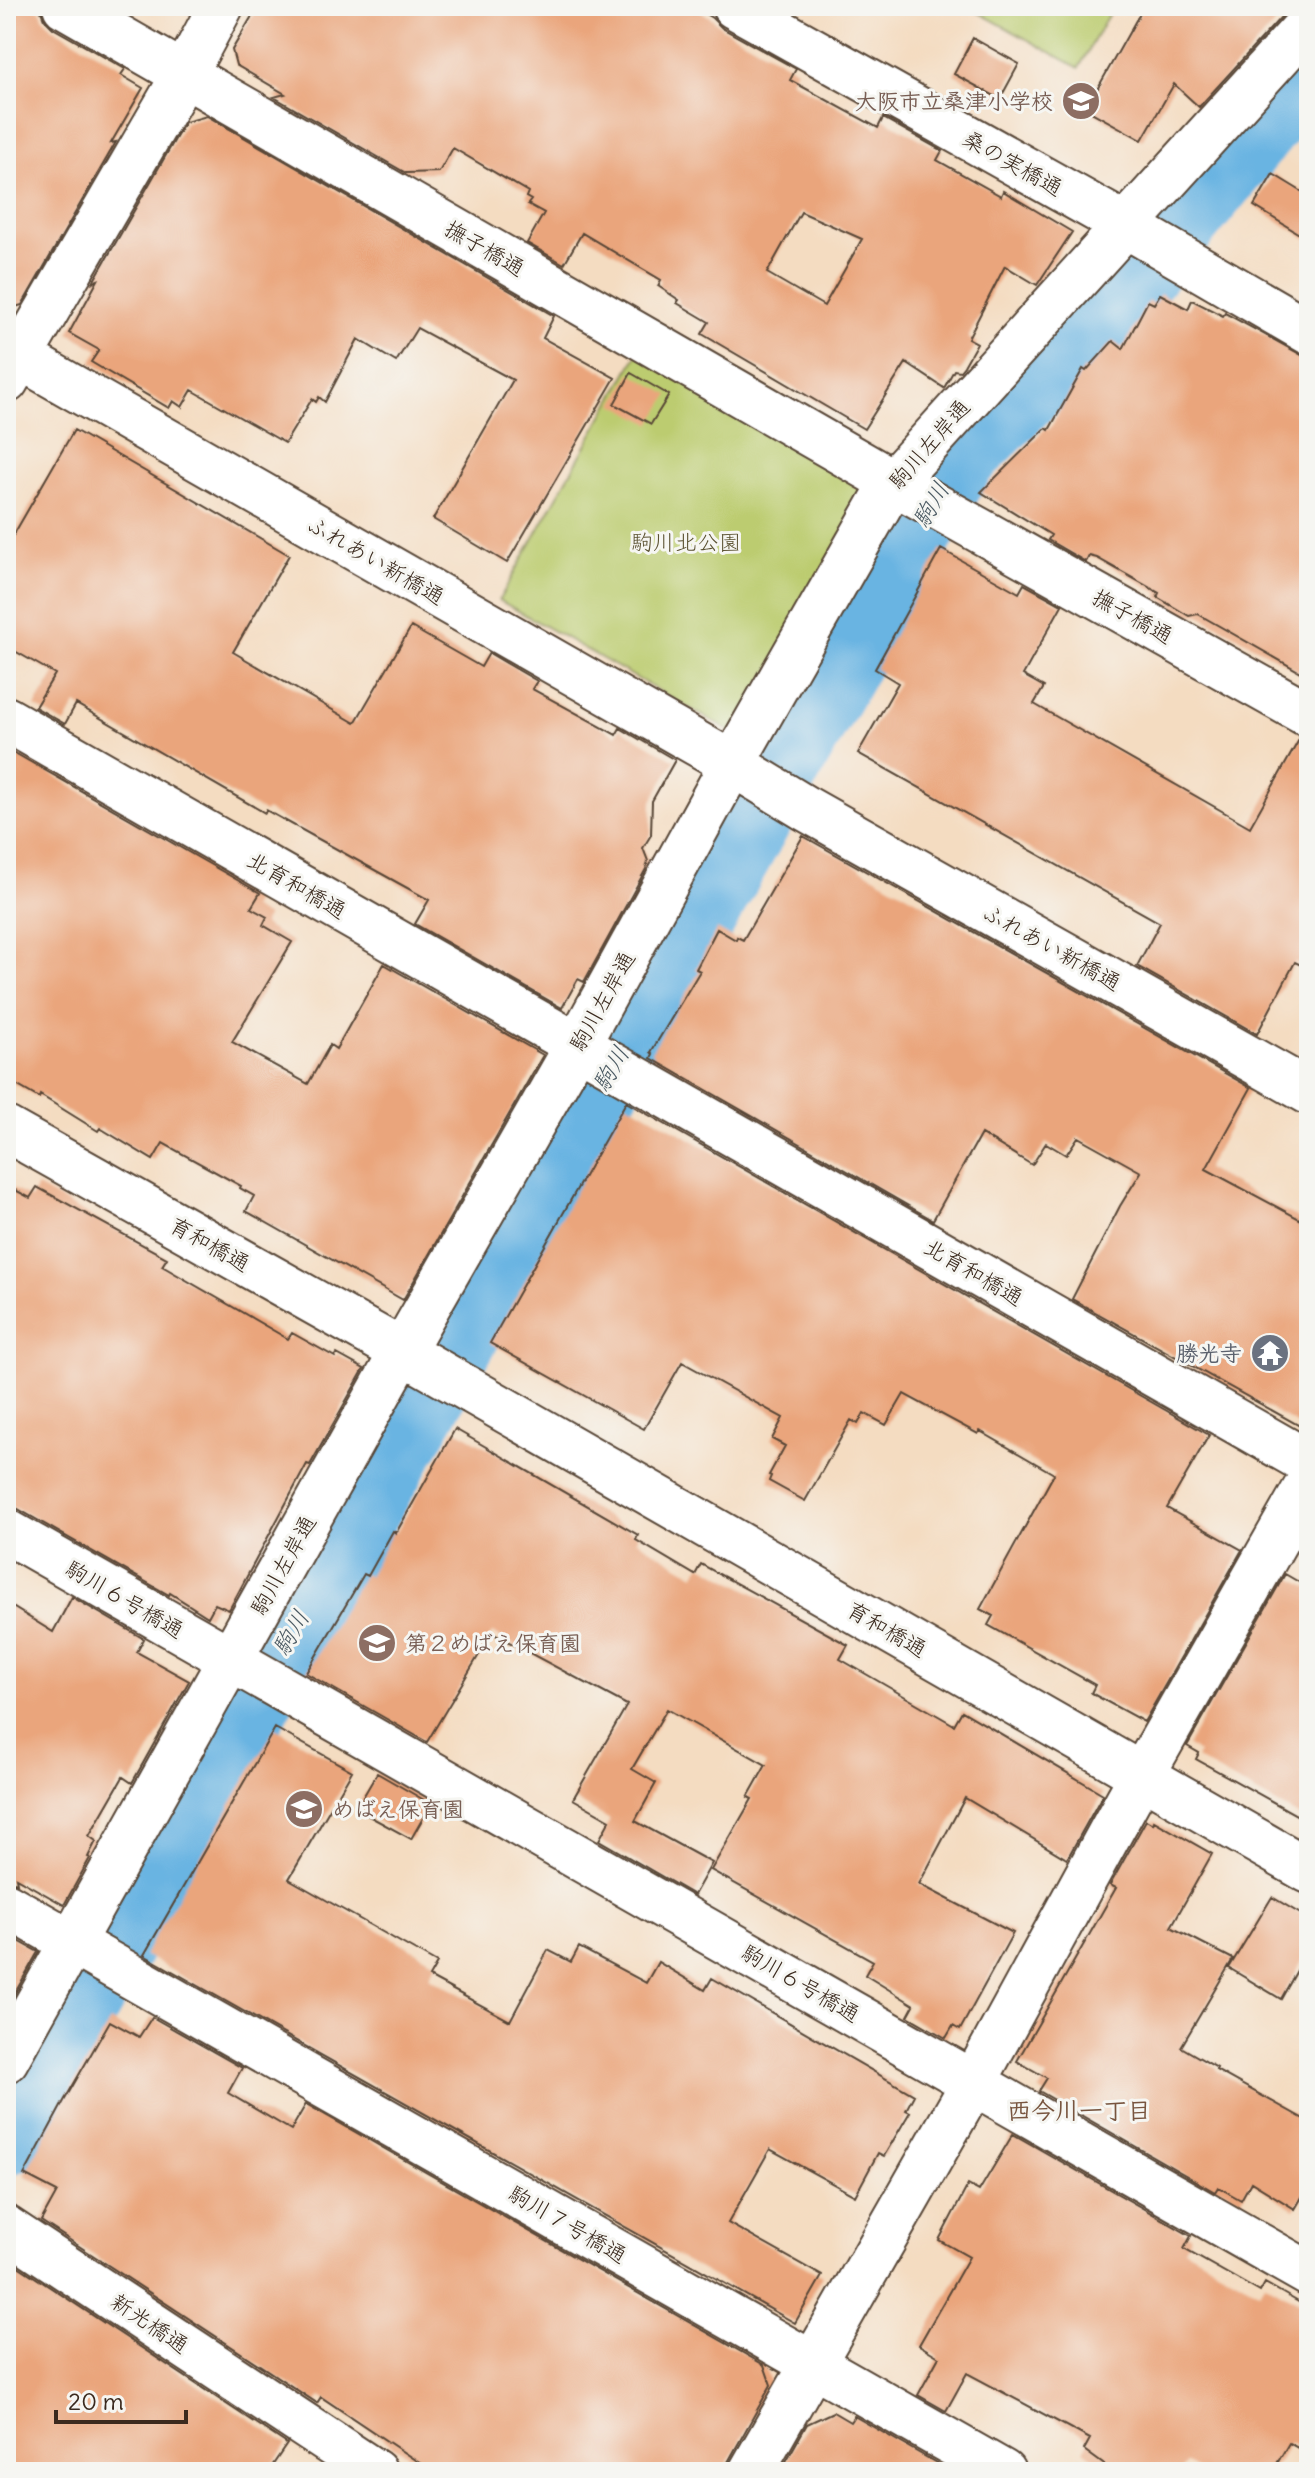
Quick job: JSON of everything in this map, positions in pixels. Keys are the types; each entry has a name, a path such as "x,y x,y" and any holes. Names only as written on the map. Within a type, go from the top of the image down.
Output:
{"street":[{"name":"撫子橋通","path":"65,6 900,485 1309,715"},
{"path":"11,362 184,75 221,6"},
{"name":"桑の実橋通","path":"734,6 1309,332"},
{"name":"駒川左岸通","path":"6,2060 79,1946 408,1355 900,485 1132,229 1309,23"},
{"name":"ふれあい新橋通","path":"11,362 739,767 1309,1092"},
{"name":"北育和橋通","path":"6,719 1309,1463"},
{"name":"育和橋通","path":"6,1129 408,1355 1309,1871"},
{"path":"751,2472 974,2082 1143,1774 1309,1482"},
{"name":"駒川６号橋通","path":"6,1531 1309,2274"},
{"path":"6,1905 79,1946"},
{"name":"駒川７号橋通","path":"79,1946 1003,2472"},
{"name":"新光橋通","path":"6,2228 375,2472"}],"green space":[{"path":"967,6 1113,6 1079,68"},
{"name":"駒川北公園","path":"638,353 872,487 735,734 499,600"}],"building":[{"path":"6,6 32,6 41,11 53,28 125,69 121,75 143,88 111,143 116,142 22,305 6,310"},
{"path":"258,6 692,6 722,28 796,69 790,80 878,128 883,118 942,151 937,160 1001,196 1003,191 1072,232 1037,285 1005,266 968,338 977,343 964,366 960,371 954,370 944,388 906,363 864,429 702,334 709,322 677,303 679,300 658,286 661,280 582,233 564,264 527,243 544,213 528,204 531,200 526,197 528,192 453,148 439,172 406,173 274,97 285,94 236,65 232,50","holes":["801,212 862,239 824,306 767,273"]},
{"path":"1144,6 1291,6 1199,107 1174,84 1142,140 1086,109"},
{"path":"973,38 1019,64 1000,99 954,74"},
{"path":"207,116 554,316 543,338 615,378 507,563 433,519 513,380 417,328 396,362 358,339 325,402 319,397 316,402 312,399 285,443 192,390 182,407 173,401 169,408 91,362 99,350 69,333 98,280 93,282 185,122"},
{"path":"1273,174 1309,196 1309,240 1254,206"},
{"path":"1160,294 1188,309 1192,300 1223,316 1225,313 1309,359 1309,677 1198,614 1189,616 1157,597 1159,593 1097,558 1089,556 1086,562 1048,540 1051,535 981,492 1046,428 1049,430 1083,369 1086,371 1113,341 1123,349 1148,301 1154,304"},
{"path":"631,373 669,395 651,424 614,404"},
{"path":"74,430 289,555 233,652 355,723 411,627 481,667 489,653 537,681 532,689 616,735 620,728 675,760 652,801 651,835 643,848 648,861 646,869 584,982 578,979 562,1008 415,924 429,900 266,810 265,813 76,704 65,724 35,707 55,674 6,646 6,548"},
{"path":"941,549 1019,593 1024,584 1062,605 1023,675 1044,687 1034,704 1250,827 1300,738 1309,740 1309,969 1295,962 1257,1034 1137,966 1160,923 858,753 898,683 875,669"},
{"path":"6,748 260,893 251,908 267,917 263,925 292,942 232,1042 308,1084 330,1045 336,1049 384,964 543,1055 403,1300 246,1211 254,1196 241,1186 163,1143 153,1160 100,1128 98,1131 40,1095 39,1098 6,1079"},
{"path":"803,836 1251,1088 1206,1169 1309,1224 1309,1431 1072,1299 1141,1172 1078,1137 1066,1155 1046,1143 1032,1165 981,1134 933,1220 651,1058 651,1052 700,971 696,969 717,929 736,940 737,937 743,940"},
{"path":"626,1102 1209,1435 1167,1508 1242,1550 1144,1722 1091,1693 1095,1685 988,1625 993,1616 980,1609 1054,1474 980,1431 978,1434 904,1394 886,1425 864,1413 858,1424 851,1420 805,1501 769,1481 769,1475 785,1446 772,1439 783,1418 682,1362 644,1429 490,1343"},
{"path":"6,1185 30,1198 37,1187 167,1258 162,1266 288,1339 292,1333 364,1369 310,1465 307,1464 229,1610 215,1604 208,1617 18,1509 6,1506"},
{"path":"455,1429 638,1535 636,1540 695,1575 701,1564 848,1645 840,1659 954,1725 962,1711 1103,1794 1067,1859 965,1798 919,1884 1013,1933 960,2030 953,2026 946,2038 908,2016 914,2005 865,1975 873,1961 711,1870 752,1799 748,1797 766,1765 667,1709 632,1769 656,1783 635,1821 712,1863 694,1895 599,1840 610,1820 573,1799 627,1705 492,1633 427,1742 306,1673 364,1574 368,1576 393,1531 396,1533"},
{"path":"1285,1574 1309,1588 1309,1822 1196,1759 1199,1753 1187,1746"},
{"path":"72,1597 144,1639 137,1652 189,1681 132,1783 123,1777 89,1836 96,1841 90,1858 64,1905 16,1878 17,1883 6,1880 6,1603 53,1632"},
{"path":"275,1728 352,1771 289,1879 437,1963 429,1977 510,2021 548,1950 571,1962 579,1947 646,1983 658,1962 705,1990 712,1978 914,2095 906,2110 910,2112 884,2156 878,2153 855,2196 770,2149 728,2223 822,2276 795,2323 144,1955"},
{"path":"377,1773 431,1804 411,1839 356,1809"},
{"path":"1146,1820 1153,1824 1154,1821 1212,1854 1171,1927 1233,1959 1181,2047 1309,2122 1309,2185 1295,2209 1251,2182 1241,2200 1218,2187 1215,2192 1039,2091 1047,2078 1017,2061 1116,1888 1110,1885"},
{"path":"1272,1897 1309,1919 1309,1949 1281,1999 1229,1968"},
{"path":"6,1934 38,1952 6,2009"},
{"path":"152,2017 242,2068 228,2093 291,2130 306,2104 764,2365 771,2385 728,2462 726,2472 433,2472 321,2397 317,2403 41,2221 57,2192 24,2175 64,2101 110,2021 139,2037"},
{"path":"1013,2134 1191,2236 1184,2249 1260,2292 1265,2283 1309,2308 1309,2454 1289,2443 1272,2472 1202,2472 1186,2463 1180,2472 1114,2472 1084,2450 1090,2439 967,2373 946,2411 918,2395 939,2357 919,2345 969,2257 939,2240 968,2185 979,2191"},
{"path":"6,2258 287,2444 268,2472 6,2472"},
{"path":"833,2412 850,2422 854,2416 952,2472 780,2472 807,2424"}],"waterway":[{"name":"駒川","path":"6,2136 958,457 1122,292 1309,69"}],"place":[{"name":"大阪市立桑津小学校","path":"1081,101"},
{"name":"勝光寺","path":"1270,1353"},
{"name":"第２めばえ保育園","path":"377,1643"},
{"name":"めばえ保育園","path":"304,1809"}],"district":[{"name":"西今川一丁目","path":"1079,2111"}]}
